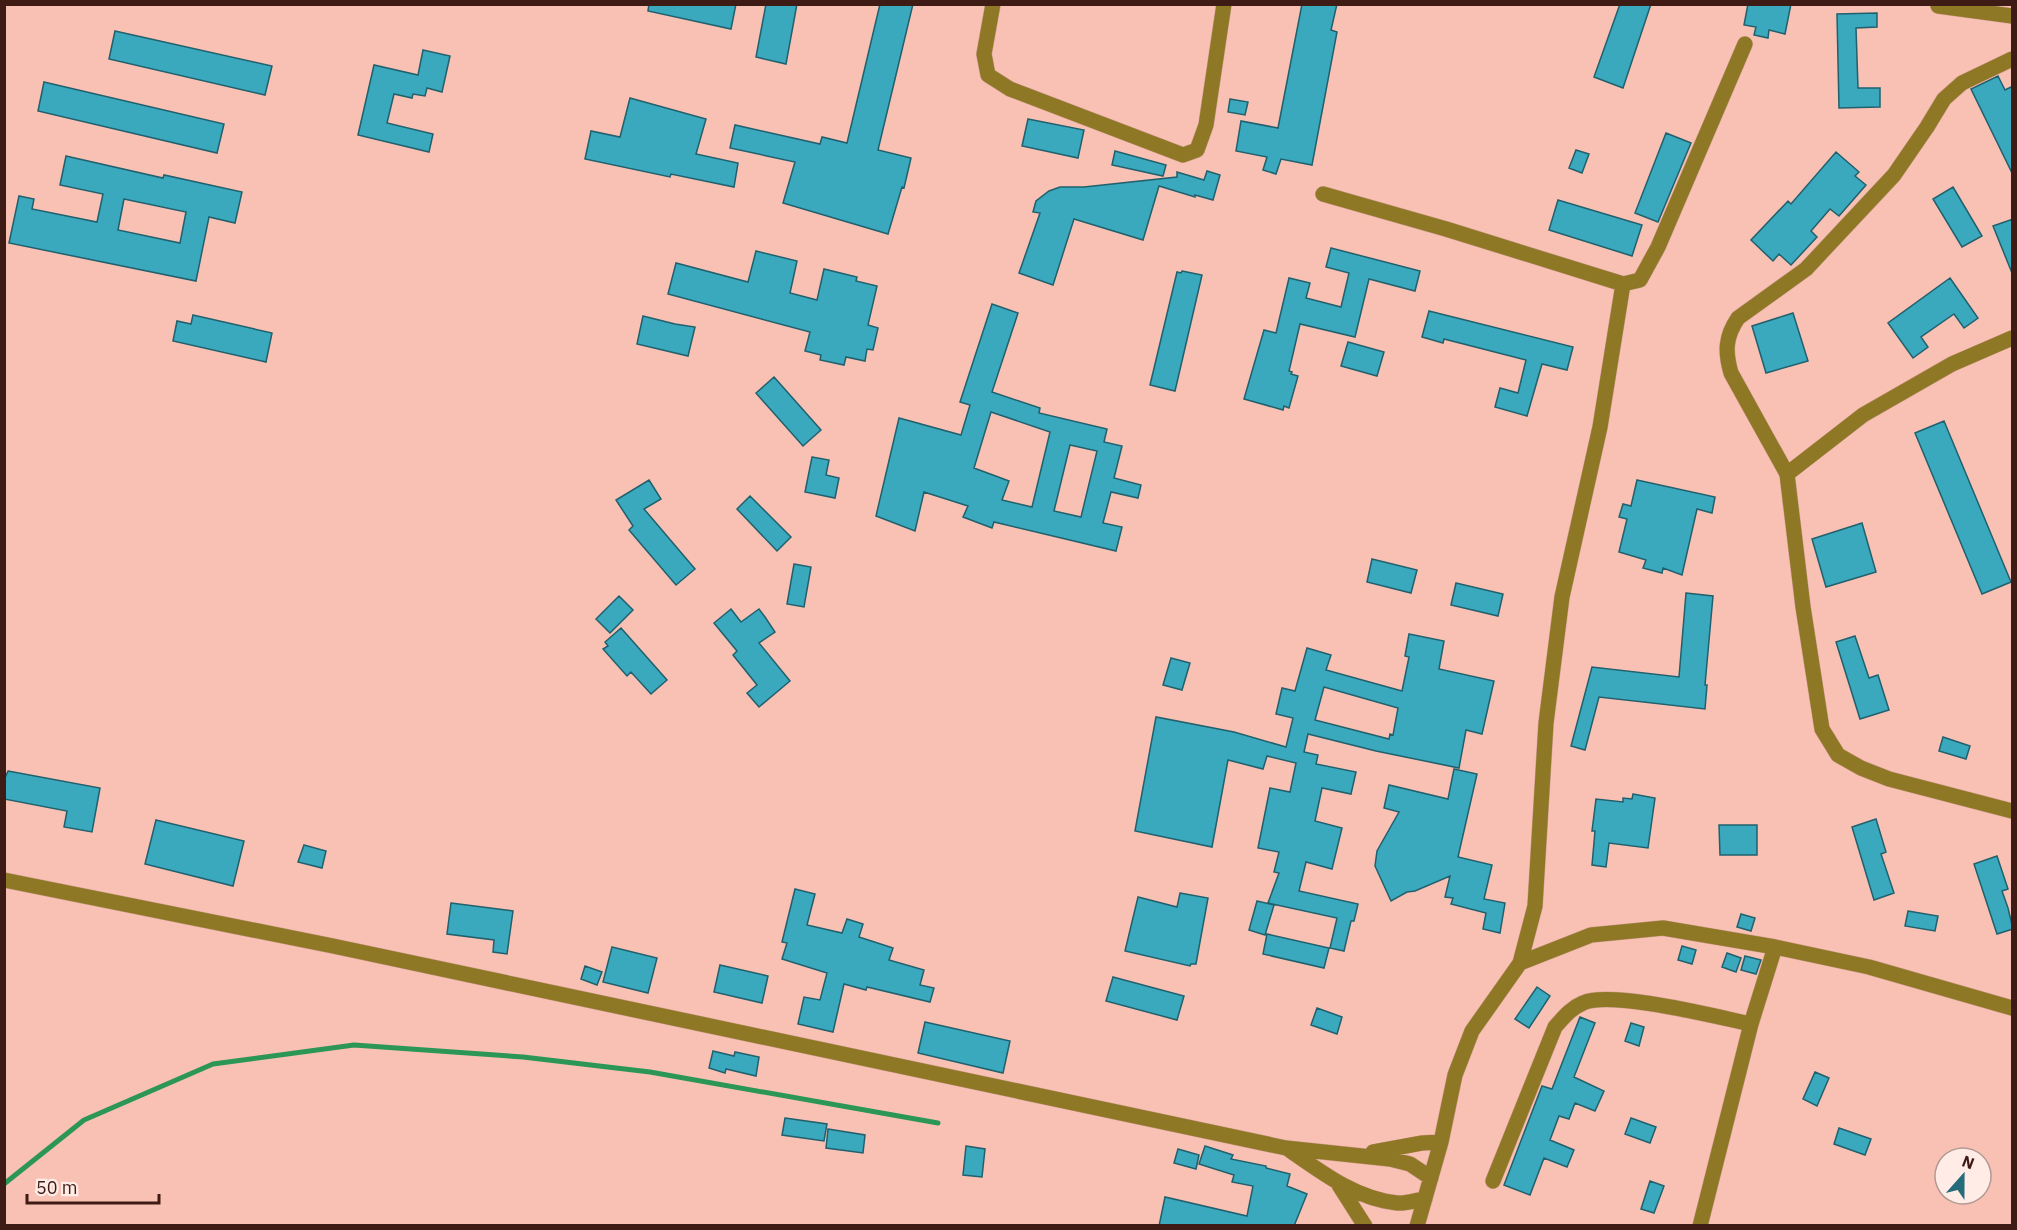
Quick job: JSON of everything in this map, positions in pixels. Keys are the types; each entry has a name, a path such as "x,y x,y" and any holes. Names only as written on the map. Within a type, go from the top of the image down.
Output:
{"street":[{"path":"993,4 984,54 988,75 1010,89 1183,155 1197,150 1206,125 1224,4"},
{"path":"1938,6 2013,16"},
{"path":"1323,194 1623,284 1640,280 1658,247 1745,44"},
{"path":"2013,59 1962,83 1944,99 1927,127 1886,183 1806,269 1738,318 1726,344 1731,373 1787,474 1803,607 1822,729 1838,754 1861,768 1889,779 2013,811"},
{"path":"1417,1226 1441,1142 1455,1075 1472,1031 1520,963 1535,906 1546,723 1562,597 1600,427 1623,284"},
{"path":"1787,474 1863,416 1952,363 2013,338"},
{"path":"4,880 344,948 1286,1148 1390,1159 1410,1164 1431,1179"},
{"path":"1520,963 1591,935 1663,928 1775,947 1869,968 2013,1008"},
{"path":"1700,1226 1752,1024 1775,947"},
{"path":"1493,1181 1555,1026 1568,1012 1585,1002 1629,1000 1752,1024"},
{"path":"1357,1155 1422,1143 1441,1142"},
{"path":"1286,1148 1337,1182 1366,1195 1399,1203 1425,1199"},
{"path":"1337,1182 1365,1226"}],"building":[{"path":"649,4 736,4 731,29 648,11"},
{"path":"766,4 797,4 786,64 756,57"},
{"path":"880,4 913,4 878,150 911,158 904,188 902,187 888,234 783,203 795,162 730,148 735,125 820,144 822,137 847,143"},
{"path":"1302,4 1337,4 1331,30 1337,32 1312,165 1281,159 1276,174 1263,170 1267,157 1236,151 1241,121 1278,128"},
{"path":"1620,4 1651,4 1623,88 1594,77"},
{"path":"1748,4 1791,4 1785,34 1769,30 1768,38 1754,35 1756,27 1744,25"},
{"path":"1877,13 1877,27 1856,28 1858,88 1880,88 1880,107 1839,108 1837,14"},
{"path":"115,31 272,66 265,95 109,59"},
{"path":"423,50 450,56 442,92 427,88 425,96 413,94 412,98 394,94 387,123 433,134 429,152 358,135 374,65 418,75"},
{"path":"1998,76 2005,90 2013,86 2013,175 1971,89"},
{"path":"44,82 224,124 217,153 38,111"},
{"path":"630,98 706,119 696,154 738,163 734,187 671,174 670,177 585,159 591,131 620,137"},
{"path":"1230,99 1248,102 1245,115 1228,112"},
{"path":"1028,119 1084,130 1078,158 1022,146"},
{"path":"1666,133 1691,143 1658,222 1635,213"},
{"path":"1576,150 1589,154 1582,173 1569,168"},
{"path":"1115,151 1166,165 1163,176 1112,165"},
{"path":"1836,152 1859,172 1855,176 1866,185 1839,216 1830,209 1811,231 1817,237 1791,265 1779,254 1773,261 1751,240 1788,201 1791,204"},
{"path":"66,156 163,178 164,175 242,192 235,223 209,217 196,281 9,243 19,196 34,199 32,209 97,222 103,194 60,185","holes":["124,199 186,212 180,243 118,230"]},
{"path":"1207,171 1220,175 1213,200 1159,186 1143,240 1074,219 1053,285 1019,273 1040,213 1033,212 1036,201 1049,191 1060,187 1084,187 1177,177 1177,172 1204,180"},
{"path":"1953,187 1982,236 1962,247 1933,199"},
{"path":"1558,200 1642,225 1632,256 1549,230"},
{"path":"2013,219 2013,272 2012,273 1993,226"},
{"path":"1331,248 1420,271 1415,291 1369,279 1355,337 1300,324 1289,371 1298,376 1289,408 1284,406 1283,410 1244,399 1264,330 1276,333 1289,278 1310,283 1306,298 1341,307 1349,273 1326,267"},
{"path":"756,251 797,261 790,293 817,300 824,269 857,277 856,281 877,286 868,325 878,328 873,350 867,349 865,361 846,357 844,365 820,360 821,355 805,351 810,332 668,294 676,263 748,282"},
{"path":"1177,272 1202,275 1175,391 1150,385"},
{"path":"1950,278 1978,318 1964,328 1954,314 1921,337 1928,347 1913,358 1888,323"},
{"path":"992,304 1018,313 992,392 1040,408 1039,413 1107,429 1104,442 1122,446 1114,478 1141,485 1138,498 1111,492 1103,523 1122,527 1116,551 994,522 992,528 963,517 968,506 924,492 915,531 876,516 899,418 961,435 970,405 960,402","holes":["991,412 1050,432 1032,507 1002,500 1009,481 974,468","1070,445 1097,451 1081,517 1054,511"]},
{"path":"1429,311 1573,347 1567,370 1542,364 1527,416 1495,407 1500,388 1518,393 1526,360 1444,339 1443,343 1422,337"},
{"path":"1793,313 1808,361 1766,373 1752,326"},
{"path":"193,315 272,333 266,362 173,341 177,321 191,324"},
{"path":"643,316 695,327 688,356 637,344"},
{"path":"1348,342 1384,352 1377,376 1341,366"},
{"path":"774,377 821,430 803,446 756,393"},
{"path":"1944,421 2011,582 1982,594 1915,433"},
{"path":"812,457 829,460 826,475 839,478 835,498 805,492"},
{"path":"649,480 661,499 644,509 695,569 676,585 629,530 633,526 616,500"},
{"path":"1637,480 1715,497 1712,513 1697,509 1682,575 1663,568 1662,573 1643,568 1646,560 1619,552 1627,519 1619,517 1623,504 1631,506"},
{"path":"750,496 791,537 777,551 737,509"},
{"path":"1862,523 1876,572 1826,587 1812,539"},
{"path":"1372,559 1417,570 1411,593 1367,582"},
{"path":"794,564 811,567 804,607 787,604"},
{"path":"1456,583 1503,594 1498,616 1451,605"},
{"path":"1686,593 1713,596 1705,709 1599,697 1585,750 1571,746 1592,667 1679,677"},
{"path":"619,596 633,610 610,633 596,619"},
{"path":"731,609 741,622 759,609 775,632 759,643 790,681 759,707 747,693 757,685 733,655 737,651 714,623"},
{"path":"621,628 667,680 651,694 631,672 627,676 603,649 608,646 605,642"},
{"path":"1409,634 1444,641 1439,669 1494,681 1482,734 1466,730 1459,768 1308,734 1304,752 1318,755 1316,764 1356,772 1351,794 1322,788 1315,821 1342,828 1332,869 1306,862 1299,891 1358,904 1354,921 1351,921 1344,951 1330,948 1337,918 1268,903 1279,873 1274,872 1279,852 1258,848 1270,788 1290,792 1296,763 1267,756 1263,769 1228,760 1212,847 1135,831 1156,717 1234,732 1286,747 1293,718 1276,714 1282,688 1295,691 1307,648 1331,655 1326,670 1402,691 1409,657 1405,656","holes":["1324,687 1398,708 1393,735 1390,734 1389,739 1315,720"]},
{"path":"1855,636 1869,678 1878,675 1889,710 1860,719 1836,642"},
{"path":"1171,658 1190,663 1182,690 1163,685"},
{"path":"1943,737 1970,746 1966,759 1939,751"},
{"path":"1454,769 1477,774 1458,857 1492,865 1484,899 1505,903 1500,933 1483,929 1486,913 1451,904 1453,898 1445,897 1450,876 1415,891 1407,892 1391,901 1375,866 1377,851 1399,812 1384,808 1389,785 1448,799"},
{"path":"8,771 100,788 92,832 64,827 67,811 4,799 4,780"},
{"path":"1633,794 1655,798 1648,848 1609,843 1606,867 1592,865 1595,831 1592,831 1596,799 1623,802 1623,798 1632,799"},
{"path":"1876,819 1886,852 1881,854 1894,893 1874,900 1852,827"},
{"path":"156,820 244,841 233,886 145,864"},
{"path":"1719,825 1757,825 1757,855 1720,855"},
{"path":"304,845 326,851 322,868 298,862"},
{"path":"1997,856 2008,889 2002,891 2013,929 1997,934 1974,864"},
{"path":"795,889 815,894 807,925 842,933 847,919 863,924 859,937 893,948 889,960 924,970 920,985 934,988 930,1002 844,984 833,1032 798,1024 804,997 820,1000 827,973 782,959 787,943 782,942"},
{"path":"1180,893 1208,898 1196,964 1190,966 1125,951 1138,897 1177,907"},
{"path":"1257,901 1274,905 1265,935 1249,930"},
{"path":"451,903 513,911 507,954 493,952 494,940 447,934"},
{"path":"1908,911 1938,916 1935,931 1905,926"},
{"path":"1741,914 1755,918 1751,931 1737,927"},
{"path":"1267,934 1329,948 1324,968 1263,954"},
{"path":"1682,946 1696,950 1692,964 1678,960"},
{"path":"612,947 657,958 648,993 603,982"},
{"path":"1727,953 1741,958 1736,972 1722,967"},
{"path":"1745,956 1761,960 1756,974 1741,970"},
{"path":"720,965 768,976 762,1003 714,992"},
{"path":"585,966 602,972 597,985 581,979"},
{"path":"1113,977 1184,996 1177,1020 1106,1001"},
{"path":"1537,987 1550,996 1529,1028 1515,1019"},
{"path":"1317,1008 1342,1017 1337,1034 1311,1025"},
{"path":"1580,1017 1595,1023 1574,1077 1604,1091 1595,1111 1575,1103 1569,1119 1559,1116 1550,1140 1574,1150 1567,1167 1544,1158 1530,1195 1504,1185 1542,1086 1552,1089"},
{"path":"925,1022 1010,1041 1003,1073 918,1053"},
{"path":"1631,1023 1644,1027 1639,1046 1625,1041"},
{"path":"713,1051 734,1056 735,1052 759,1057 756,1076 726,1069 725,1073 709,1068"},
{"path":"1815,1072 1829,1078 1817,1106 1803,1099"},
{"path":"785,1118 827,1124 824,1141 782,1135"},
{"path":"1631,1118 1656,1127 1650,1143 1625,1134"},
{"path":"1839,1128 1871,1139 1865,1155 1834,1144"},
{"path":"828,1129 865,1135 863,1153 826,1148"},
{"path":"966,1146 985,1149 982,1177 963,1175"},
{"path":"1205,1146 1233,1155 1231,1159 1266,1166 1266,1168 1290,1174 1287,1186 1307,1194 1294,1226 1159,1226 1165,1197 1247,1216 1253,1186 1232,1182 1234,1175 1199,1164"},
{"path":"1178,1149 1199,1155 1196,1169 1174,1163"},
{"path":"1650,1181 1664,1186 1654,1213 1641,1209"}],"waterway":[{"path":"4,1184 84,1120 213,1064 354,1045 523,1057 650,1072 938,1123"}]}
